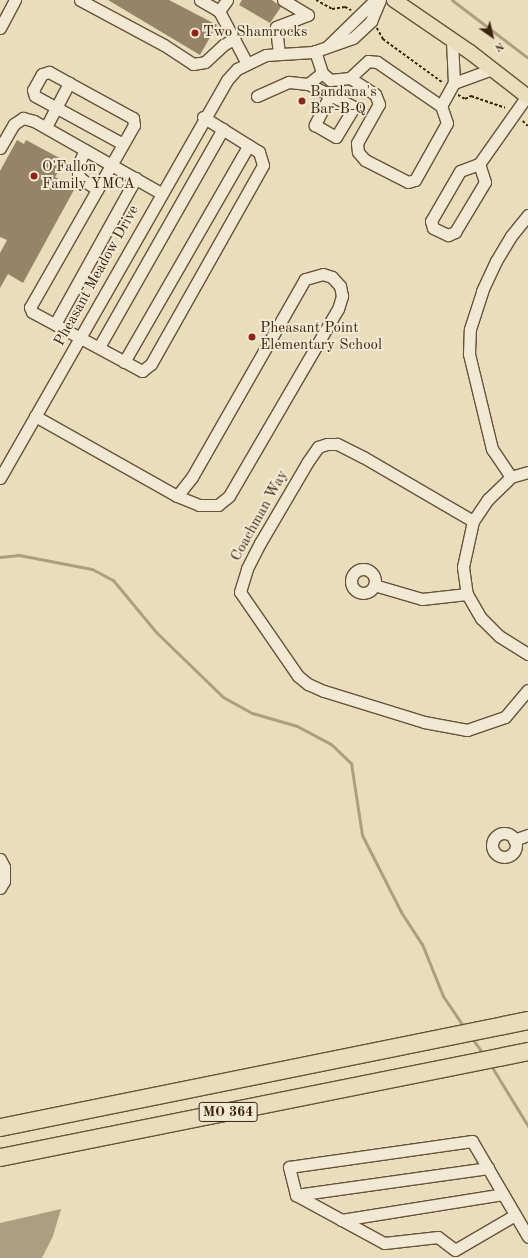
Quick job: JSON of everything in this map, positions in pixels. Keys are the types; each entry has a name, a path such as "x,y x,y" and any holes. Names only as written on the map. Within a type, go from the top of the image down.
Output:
{"highway":[{"name":"MO 364","path":"0,1127 528,1020"},
{"name":"MO 364","path":"0,1157 528,1051"}],"main road":[{"path":"394,0 452,40 527,96"}],"street":[{"path":"0,28 16,0"},
{"path":"80,0 164,45 193,64 205,62 223,45 234,39"},
{"path":"200,0 219,11 247,63"},
{"path":"219,11 227,0"},
{"path":"279,53 276,27 308,15 283,0"},
{"name":"Pheasant Meadow Drive","path":"328,46 375,0"},
{"name":"Pheasant Meadow Drive","path":"0,478 204,117 227,80 247,63 266,55 314,51 353,38 371,21 380,0"},
{"path":"441,106 452,86 452,40"},
{"path":"314,51 322,74 330,80 350,78 373,91 379,100 357,144 361,156 408,182 415,180 420,174 447,123 441,106 377,62 368,61 350,78"},
{"path":"452,86 492,69"},
{"path":"124,144 35,96 32,90 42,74 49,72 133,118 134,125 124,144 111,164 30,307 32,312 99,347 124,362 142,370 155,357 263,165 259,152 204,117"},
{"path":"308,84 322,74"},
{"path":"257,96 289,82 308,84 330,95"},
{"path":"46,127 69,83"},
{"path":"479,164 485,182 455,232 448,235 433,228 431,221 460,171 479,164 513,113 527,96"},
{"path":"0,148 14,124 23,118 34,121 161,193"},
{"path":"99,347 223,129"},
{"path":"124,362 249,145"},
{"path":"85,150 78,164 78,174 81,179 97,189"},
{"path":"55,324 136,178"},
{"path":"511,477 492,449 469,354 470,329 482,291 496,261 511,236 528,215"},
{"path":"35,416 177,496 199,505 218,505 230,496 338,309 342,296 340,286 332,278 323,274 305,279 192,477 177,496"},
{"name":"Coachman Way","path":"473,521 363,457 337,444 327,444 318,447 307,463 246,569 240,592 298,676 308,684 324,692 424,722 467,730 505,717 528,690"},
{"path":"528,472 511,477 488,499 473,521 464,559 467,594 487,626 528,654"},
{"path":"374,585 422,599 467,594"},
{"path":"514,840 528,835"},
{"path":"0,859 4,867 4,874 0,888"},
{"path":"515,1215 455,1250 438,1237 384,1243 296,1195 289,1167 472,1141 528,1237"},
{"path":"296,1195 488,1168"},
{"path":"341,1220 503,1194"}],"path":[{"path":"316,0 332,9 346,7 360,14"},
{"path":"371,21 383,39 452,86 465,99 467,97 475,98 501,105 528,126"}],"shaded area":[{"path":"61,1209 53,1236 42,1258 0,1258 0,1223"}],"building":[{"path":"108,0 169,0 217,25 200,55"},
{"path":"242,0 272,0 281,7 270,23 239,5"},
{"path":"17,140 24,144 26,140 65,161 55,177 75,188 23,283 8,274 0,288 0,253 7,240 0,237 0,171"}],"waterway":[{"path":"452,0 528,58"},
{"path":"0,557 19,555 92,569 113,580 156,632 223,697 252,713 297,726 331,744 351,763 362,835 401,912 422,944 443,996 464,1027"},
{"path":"471,1037 484,1055"},
{"path":"490,1064 528,1126"}],"place":[{"name":"Two Shamrocks","path":"195,33"},
{"name":"Bandana's Bar-B-Q","path":"302,101"},
{"name":"O'Fallon Family YMCA","path":"34,176"},
{"name":"Pheasant Point Elementary School","path":"252,337"}]}
